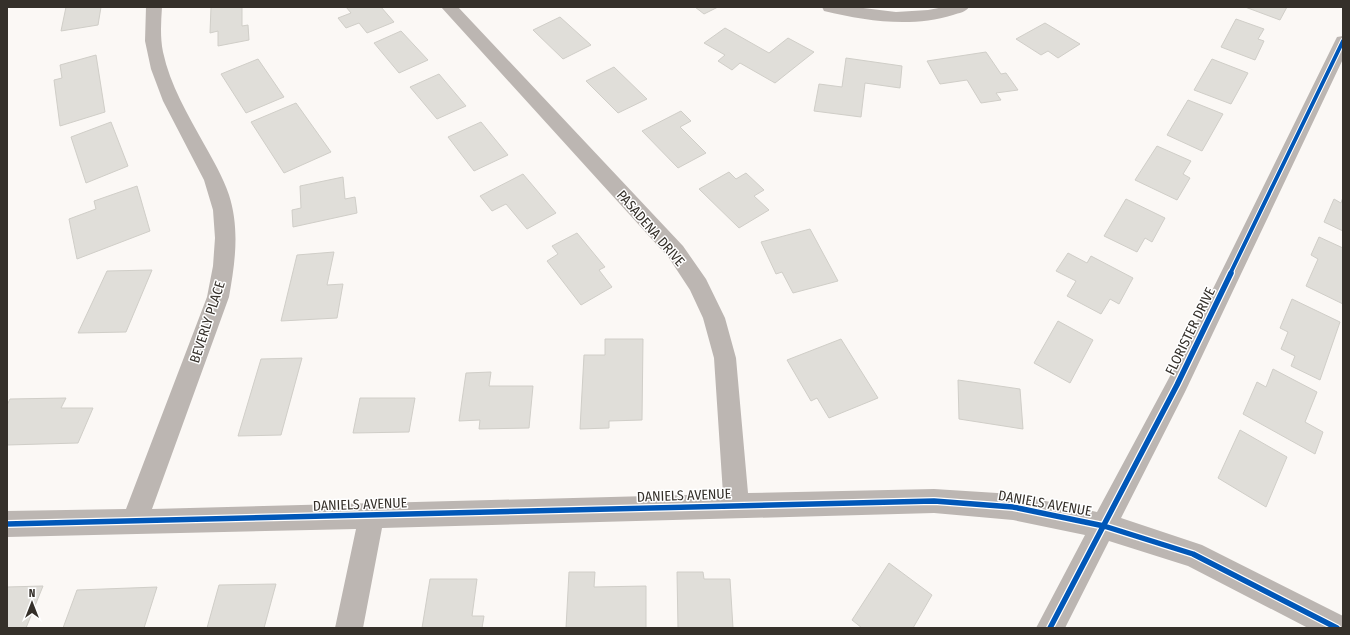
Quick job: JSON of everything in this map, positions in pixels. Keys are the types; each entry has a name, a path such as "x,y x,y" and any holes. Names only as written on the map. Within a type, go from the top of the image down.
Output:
{"street":[{"name":"BEVERLY PLACE","path":"134,522 218,298 225,261 226,224 220,194 164,84 155,52 152,26 154,7"},
{"name":"PASADENA DRIVE","path":"448,7 676,252 698,285 714,318 725,358 736,505"},
{"path":"830,7 856,13 906,17 935,14 961,7"},
{"name":"FLORISTER DRIVE","path":"1050,628 1177,385 1343,41"},
{"name":"DANIELS AVENUE","path":"7,524 934,501 1013,507 1104,526 1193,554 1337,628"},
{"path":"349,628 372,515"}],"building":[{"path":"66,7 101,7 98,25 61,31"},
{"path":"211,7 242,7 242,26 248,25 249,40 218,46 218,31 210,33"},
{"path":"346,7 381,7 394,22 367,33 359,23 346,28 338,18 351,13"},
{"path":"695,7 718,7 704,14"},
{"path":"1245,7 1287,7 1280,20"},
{"path":"560,17 591,45 563,59 533,30"},
{"path":"1236,19 1264,29 1258,39 1264,41 1255,60 1221,47"},
{"path":"1045,23 1080,44 1058,58 1048,51 1041,55 1016,39"},
{"path":"725,28 769,53 788,38 814,52 775,83 740,63 732,70 718,61 725,55 704,43"},
{"path":"401,31 428,60 399,73 374,43"},
{"path":"986,52 1001,74 1006,73 1018,90 996,93 1001,100 981,103 967,80 940,84 927,61"},
{"path":"96,55 105,112 60,126 54,80 62,78 60,65"},
{"path":"846,58 902,66 900,88 865,83 861,117 814,111 819,84 842,87"},
{"path":"258,59 284,97 246,113 221,74"},
{"path":"1212,59 1248,73 1231,104 1194,90"},
{"path":"614,67 647,99 618,113 586,81"},
{"path":"439,74 466,106 437,119 410,87"},
{"path":"1188,100 1223,114 1202,151 1167,135"},
{"path":"296,103 331,152 284,173 251,122"},
{"path":"681,111 691,121 680,127 706,153 678,168 642,131"},
{"path":"111,122 128,166 86,183 71,137"},
{"path":"481,122 508,155 474,171 448,137"},
{"path":"1157,146 1191,161 1183,174 1190,178 1177,200 1135,180"},
{"path":"729,172 736,179 746,173 764,190 754,196 769,210 739,228 699,189"},
{"path":"523,174 556,213 527,229 506,204 492,211 480,196"},
{"path":"343,177 345,199 355,197 357,213 293,227 292,210 301,208 300,186"},
{"path":"137,186 150,231 77,259 69,219 96,209 94,201"},
{"path":"1343,197 1343,231 1324,222 1334,199 1341,203"},
{"path":"1126,199 1165,218 1152,242 1145,238 1137,252 1104,236"},
{"path":"810,229 838,281 793,293 782,272 776,274 761,242"},
{"path":"577,233 605,267 599,270 612,287 581,305 547,261 558,254 552,246"},
{"path":"1319,237 1343,248 1343,304 1306,286 1318,259 1311,255"},
{"path":"334,252 327,285 343,284 337,318 281,321 297,255"},
{"path":"1068,253 1087,263 1091,256 1133,278 1119,304 1110,299 1101,314 1067,296 1076,281 1056,271"},
{"path":"152,270 126,332 78,333 107,271"},
{"path":"1292,299 1340,322 1320,380 1291,366 1295,356 1281,349 1288,332 1280,328"},
{"path":"1058,321 1093,340 1070,383 1034,363"},
{"path":"605,339 643,339 642,420 609,421 609,428 580,429 584,355 605,355"},
{"path":"841,339 878,398 829,418 817,398 811,401 787,360"},
{"path":"302,358 281,435 238,436 261,359"},
{"path":"1273,369 1317,392 1305,422 1323,432 1315,454 1243,414 1257,382 1266,387"},
{"path":"491,372 489,386 533,386 529,428 479,429 480,420 459,421 466,373"},
{"path":"958,380 1020,389 1023,429 959,419"},
{"path":"66,398 61,408 93,408 78,443 7,445 7,405 10,399"},
{"path":"360,398 415,398 409,432 353,433"},
{"path":"1240,430 1287,457 1266,507 1218,478"},
{"path":"889,563 932,595 913,628 862,628 852,620"},
{"path":"569,572 595,572 594,587 646,586 646,628 566,628"},
{"path":"677,572 703,572 704,579 730,579 733,628 678,628"},
{"path":"430,579 477,579 472,616 484,616 482,628 422,628"},
{"path":"276,584 264,628 207,628 219,585"},
{"path":"43,586 26,628 7,628 7,587"},
{"path":"157,587 144,628 63,628 77,590"}],"cycle path":[{"path":"1050,628 1177,385 1343,41"},
{"path":"7,524 934,501 1013,507 1104,526 1193,554 1337,628"}]}
